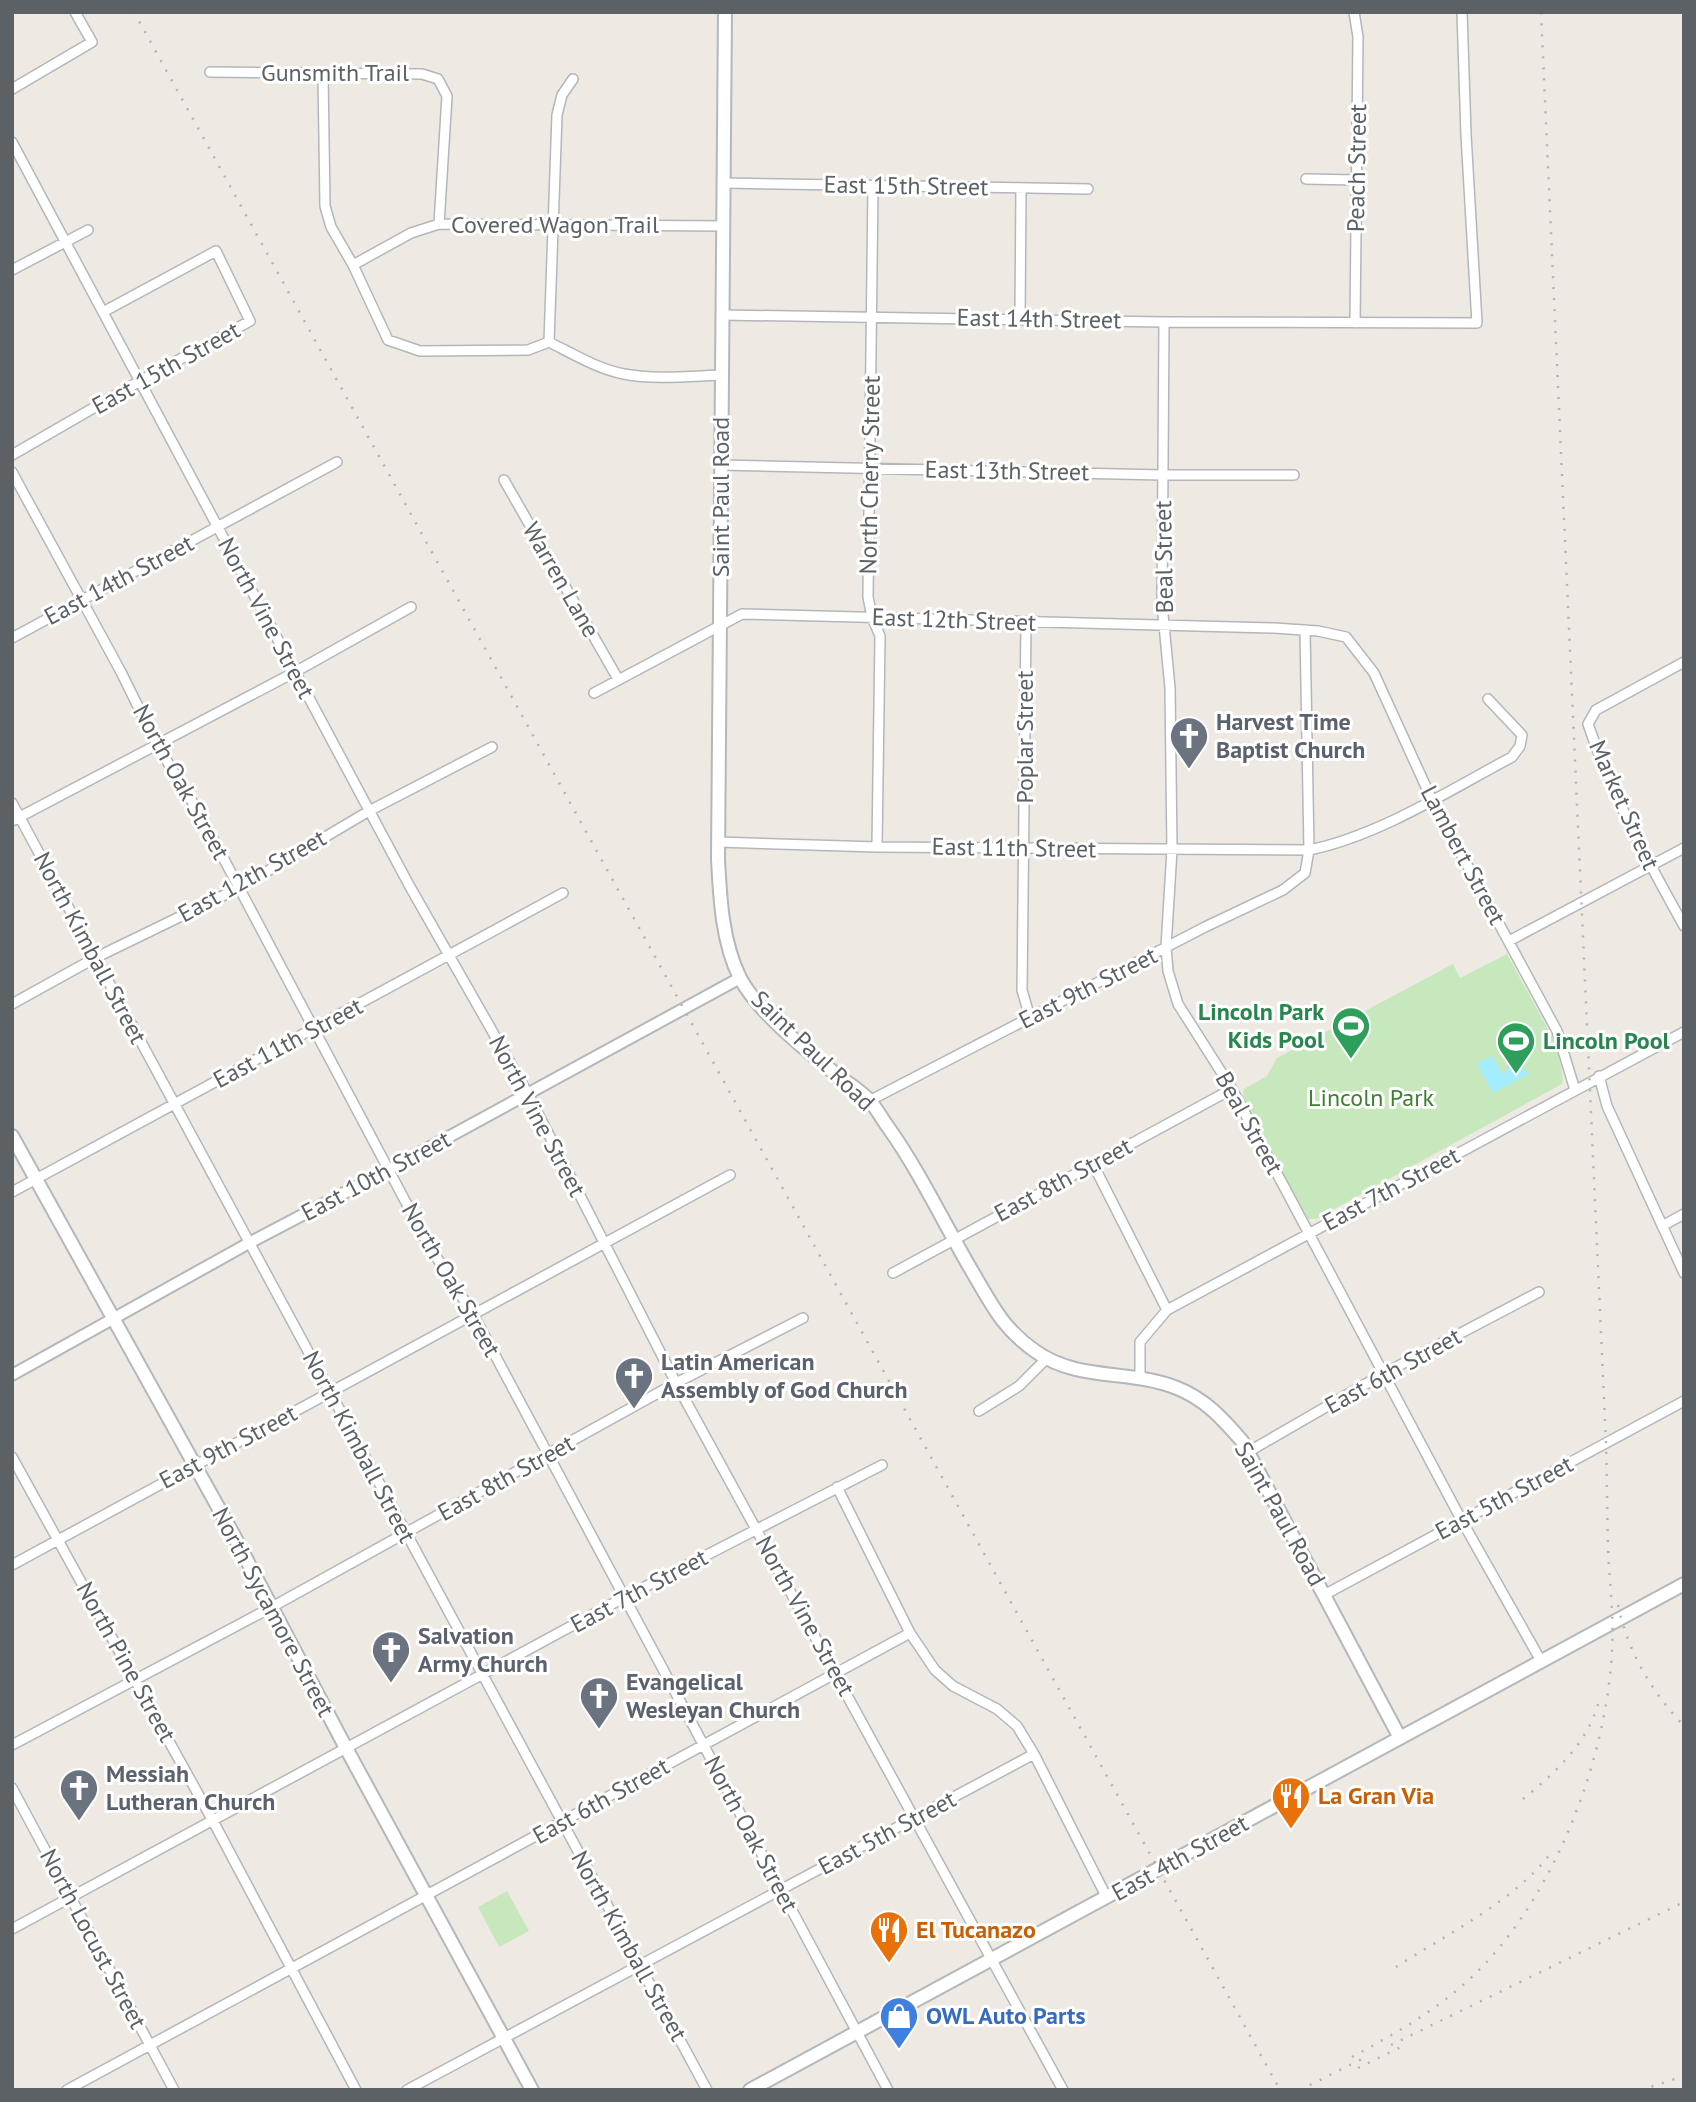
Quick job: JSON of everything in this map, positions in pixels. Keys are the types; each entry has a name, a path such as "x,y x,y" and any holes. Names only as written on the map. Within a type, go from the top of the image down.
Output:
{"main road":[{"name":"Saint Paul Road","path":"725,12 718,842 721,910 740,978 756,1001 771,1016 816,1058 869,1101 912,1161 995,1311 1011,1333 1066,1368 1140,1378 1177,1388 1212,1407 1242,1441 1400,1738"},
{"name":"North Sycamore Street","path":"12,1136 195,1465 532,2090"},
{"name":"East 4th Street","path":"750,2090 1684,1584"}],"street":[{"path":"12,89 92,42 75,12"},
{"name":"Peach Street","path":"1354,12 1358,37 1355,323"},
{"name":"East 14th Street","path":"723,315 1164,322 1477,323 1462,12"},
{"name":"Gunsmith Trail","path":"210,72 422,74 438,79 447,96 439,224"},
{"path":"323,73 325,206 331,227 353,265 388,340 420,351 528,350 549,342 589,362 624,374 677,377 722,375"},
{"path":"549,342 557,115 562,95 573,79"},
{"name":"North Vine Street","path":"12,142 447,955 528,1094 676,1382 1063,2090"},
{"path":"1306,179 1357,180"},
{"name":"East 15th Street","path":"724,183 1088,189"},
{"name":"North Cherry Street","path":"873,186 868,597 880,636 877,847"},
{"path":"1020,318 1021,188"},
{"name":"Covered Wagon Trail","path":"353,265 411,233 439,224 723,226"},
{"path":"12,270 88,230"},
{"name":"East 15th Street","path":"12,455 250,321 216,251 103,312"},
{"name":"Beal Street","path":"1164,322 1162,604 1170,688 1172,850 1166,947 1168,971 1178,1004 1233,1089 1462,1521 1541,1661"},
{"name":"East 14th Street","path":"12,638 337,461"},
{"name":"East 13th Street","path":"721,464 1163,475 1294,475"},
{"name":"North Oak Street","path":"12,472 121,672 157,745 201,816 428,1244 473,1314 888,2090"},
{"name":"Warren Lane","path":"504,480 618,680"},
{"path":"16,819 295,672 411,607"},
{"name":"East 12th Street","path":"594,693 742,614 1305,630 1333,635"},
{"name":"Poplar Street","path":"1026,622 1022,990 1030,1018"},
{"path":"1305,630 1309,850 1356,836 1432,800 1512,757 1520,746 1521,735 1488,699"},
{"name":"Lambert Street","path":"1333,635 1346,637 1374,673 1432,800 1557,1031 1575,1090"},
{"name":"Market Street","path":"1684,662 1596,710 1588,724 1612,791 1684,926"},
{"name":"East 12th Street","path":"12,1004 95,958 239,888 369,811 492,747"},
{"name":"North Kimball Street","path":"12,803 16,819 95,958 708,2090"},
{"name":"East 11th Street","path":"718,842 877,847 1309,850"},
{"path":"1509,941 1684,848"},
{"name":"East 9th Street","path":"869,1101 1166,947 1283,890 1305,873 1309,850"},
{"name":"East 11th Street","path":"12,1192 314,1031 563,893"},
{"name":"East 10th Street","path":"12,1375 249,1243 740,978"},
{"name":"East 7th Street","path":"1140,1378 1140,1342 1167,1310 1684,1032"},
{"path":"1599,1076 1607,1106 1684,1272"},
{"name":"East 8th Street","path":"893,1273 1233,1089"},
{"path":"1093,1164 1167,1310"},
{"name":"East 9th Street","path":"12,1565 730,1175"},
{"path":"1662,1226 1684,1214"},
{"name":"East 6th Street","path":"1248,1452 1384,1374 1539,1292"},
{"name":"East 8th Street","path":"12,1745 406,1534 676,1382 803,1318"},
{"path":"979,1411 1019,1385 1047,1358"},
{"name":"East 5th Street","path":"1324,1595 1684,1401"},
{"name":"North Pine Street","path":"12,1457 213,1821 356,2090"},
{"name":"East 7th Street","path":"12,1929 625,1597 882,1465"},
{"path":"837,1487 911,1633 935,1670 953,1686 987,1703 1017,1726 1107,1898"},
{"name":"East 6th Street","path":"67,2090 911,1633"},
{"name":"East 5th Street","path":"407,2090 1034,1755"},
{"name":"North Locust Street","path":"12,1788 174,2090"}],"green space":[{"name":"Lincoln Park","path":"1507,954 1557,1046 1562,1084 1316,1219 1308,1219 1242,1098 1244,1089 1267,1076 1277,1058 1453,964 1460,978"},
{"path":"507,1891 529,1931 499,1947 478,1907"}],"water":[{"name":"Lincoln Pool","path":"1492,1056 1503,1075 1514,1059 1529,1074 1493,1093 1477,1064"}],"railway":[{"path":"134,12 1280,2090"},
{"path":"1352,2057 1410,2024 1450,1996 1493,1955 1520,1920 1565,1838 1582,1795 1606,1707 1611,1665 1606,1443 1541,12"},
{"path":"1618,1605 1628,1639 1642,1670 1661,1699 1684,1726"},
{"path":"1523,1799 1569,1756 1587,1730 1599,1701"},
{"path":"1396,1967 1499,1902 1536,1871 1550,1854"},
{"path":"1391,2045 1684,1902"},
{"path":"1358,2068 1405,2045"},
{"path":"1300,2090 1366,2057"},
{"path":"1641,2090 1684,2076"}],"place":[{"name":"Harvest Time Baptist Church","path":"1189,770"},
{"name":"Lincoln Park Kids Pool","path":"1351,1060"},
{"name":"Lincoln Pool","path":"1516,1075"},
{"name":"Latin American Assembly of God Church","path":"634,1410"},
{"name":"Salvation Army Church","path":"391,1684"},
{"name":"Evangelical Wesleyan Church","path":"599,1730"},
{"name":"Messiah Lutheran Church","path":"79,1822"},
{"name":"La Gran Via","path":"1291,1830"},
{"name":"El Tucanazo","path":"889,1964"},
{"name":"OWL Auto Parts","path":"899,2050"}]}
